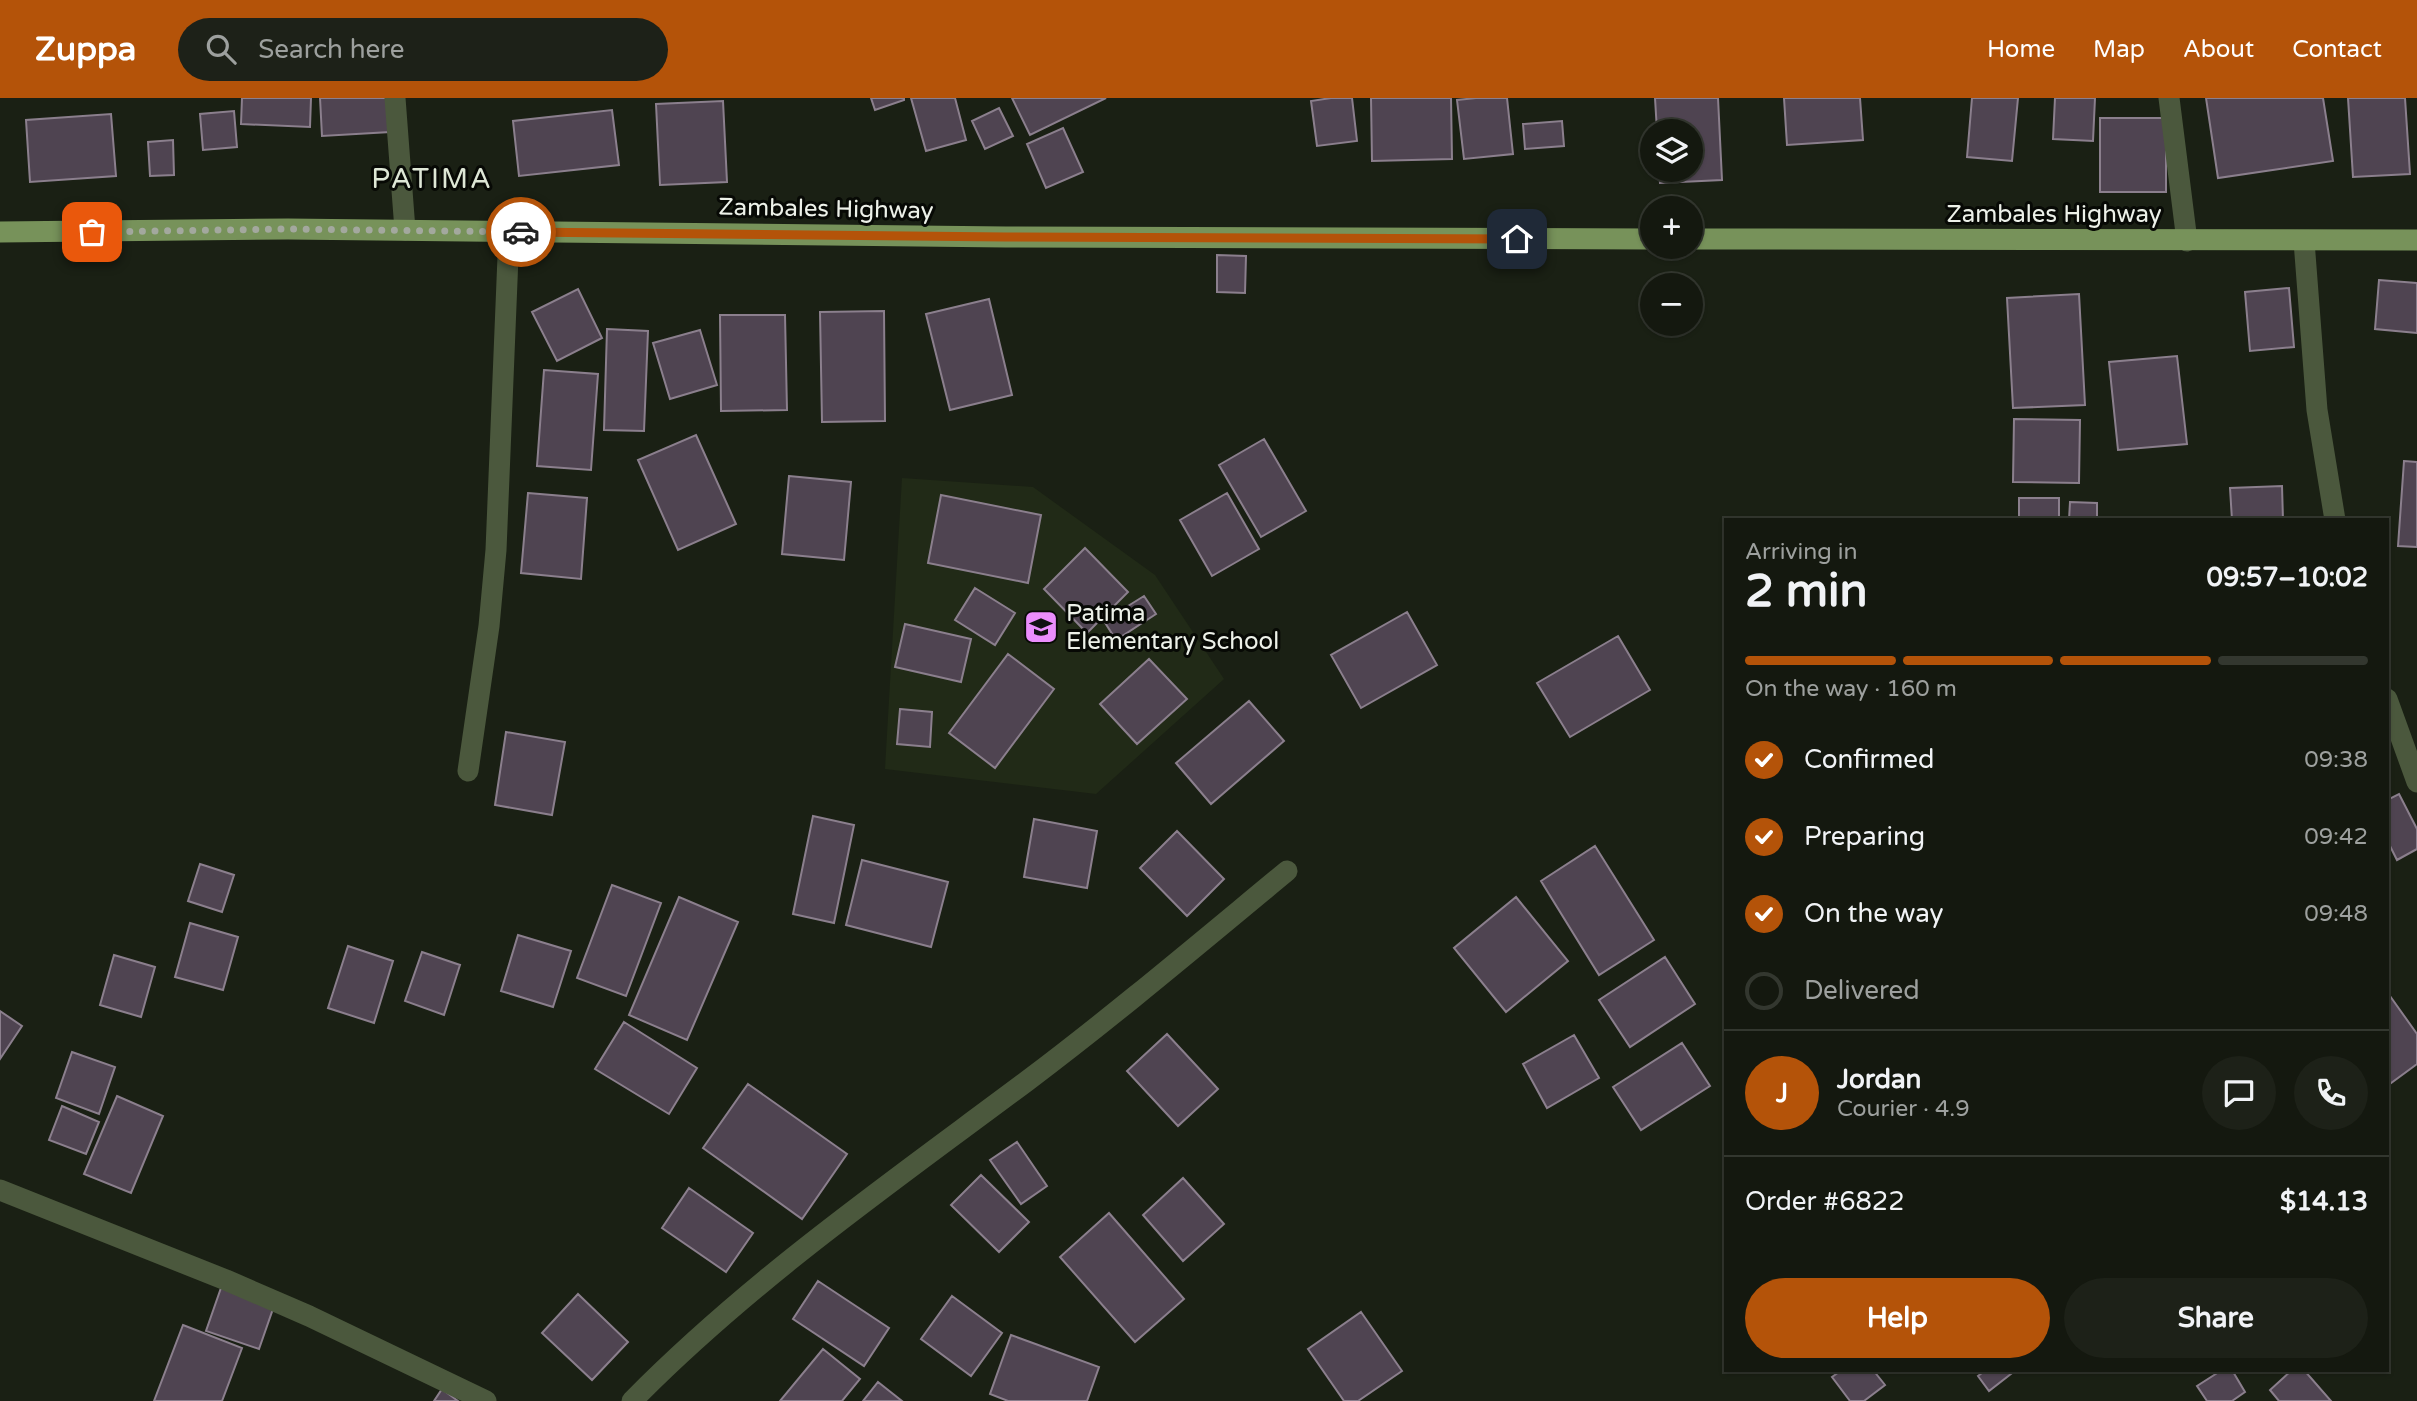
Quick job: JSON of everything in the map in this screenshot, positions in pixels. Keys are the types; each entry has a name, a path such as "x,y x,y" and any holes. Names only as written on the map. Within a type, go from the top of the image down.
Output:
{"main road":[{"name":"Zambales Highway","path":"0,232 288,229 1006,237 1640,239"},
{"name":"Zambales Highway","path":"1703,239 2417,240"}],"street":[{"path":"395,98 405,230"},
{"path":"2169,98 2187,241"},
{"path":"468,771 489,626 496,550 509,232"},
{"path":"2305,241 2316,410 2335,518"},
{"path":"2389,705 2417,782"},
{"path":"632,1401 675,1358 755,1287 1108,1019 1287,871"},
{"path":"0,1190 286,1306 486,1401"}],"shaded area":[{"name":"Patima Elementary School","path":"902,478 1033,487 1155,575 1224,679 1096,794 885,769"}],"building":[{"path":"242,98 311,98 310,127 241,124"},
{"path":"320,98 388,98 390,132 322,136"},
{"path":"871,98 904,98 904,100 875,110"},
{"path":"911,98 955,98 966,140 926,151"},
{"path":"1012,98 1106,98 1030,135"},
{"path":"1352,98 1357,141 1317,146 1311,101"},
{"path":"1371,98 1451,98 1452,159 1372,161"},
{"path":"1507,98 1513,154 1464,159 1457,100"},
{"path":"1655,98 1718,98 1722,180 1703,181 1703,119 1656,119"},
{"path":"1784,98 1860,98 1863,140 1787,145"},
{"path":"1972,98 2018,98 2012,161 1967,157"},
{"path":"2055,98 2095,98 2093,141 2053,139"},
{"path":"2206,98 2323,98 2333,161 2218,178"},
{"path":"2348,98 2405,98 2410,174 2353,177"},
{"path":"723,101 727,182 660,185 656,104"},
{"path":"999,108 1013,136 985,149 972,121"},
{"path":"612,110 619,165 519,176 513,121"},
{"path":"234,111 237,147 203,150 200,114"},
{"path":"111,114 116,176 30,182 26,120"},
{"path":"2100,118 2166,118 2166,192 2100,192"},
{"path":"1562,121 1564,146 1525,149 1523,124"},
{"path":"1063,128 1083,172 1046,188 1027,144"},
{"path":"173,140 174,175 150,176 148,142"},
{"path":"1217,255 1246,256 1245,293 1217,292"},
{"path":"2379,280 2417,283 2417,333 2375,329"},
{"path":"2289,288 2294,347 2250,351 2245,292"},
{"path":"578,289 602,338 557,361 532,312"},
{"path":"2079,294 2085,405 2013,408 2007,298"},
{"path":"989,299 1012,395 950,410 926,314"},
{"path":"884,311 885,421 822,422 820,312"},
{"path":"720,315 785,315 787,410 721,411"},
{"path":"607,329 648,331 644,431 604,430"},
{"path":"700,330 717,385 670,399 653,343"},
{"path":"2177,356 2187,444 2118,450 2109,362"},
{"path":"544,370 598,374 591,470 537,466"},
{"path":"2014,419 2080,420 2079,483 2013,482"},
{"path":"696,435 736,524 678,550 638,460"},
{"path":"1264,439 1306,511 1261,537 1219,465"},
{"path":"2404,461 2417,462 2417,547 2398,546"},
{"path":"789,476 851,482 844,560 782,554"},
{"path":"2282,486 2283,518 2232,518 2230,488"},
{"path":"528,493 587,498 581,579 521,573"},
{"path":"1227,493 1259,549 1212,576 1180,520"},
{"path":"941,495 1041,515 1028,583 928,563"},
{"path":"2019,498 2059,498 2059,518 2019,518"},
{"path":"2070,502 2097,503 2097,518 2069,518"},
{"path":"1085,548 1128,592 1087,633 1044,589"},
{"path":"975,588 1015,613 995,645 955,620"},
{"path":"1144,596 1156,614 1116,640 1104,621"},
{"path":"1407,612 1437,665 1361,708 1331,655"},
{"path":"905,624 971,639 961,682 895,667"},
{"path":"1618,636 1650,690 1570,737 1537,683"},
{"path":"1008,654 1054,689 995,768 949,733"},
{"path":"1149,659 1187,699 1137,744 1100,704"},
{"path":"1249,701 1284,741 1211,804 1176,763"},
{"path":"900,709 932,712 930,747 897,744"},
{"path":"506,732 565,742 552,815 495,805"},
{"path":"2399,794 2417,829 2417,849 2397,860 2389,844 2389,799"},
{"path":"813,816 854,825 834,923 793,914"},
{"path":"1034,819 1097,831 1087,888 1024,877"},
{"path":"1177,831 1224,879 1187,916 1140,868"},
{"path":"1595,846 1654,940 1599,975 1541,881"},
{"path":"862,860 948,882 931,947 846,925"},
{"path":"200,864 234,875 222,912 188,901"},
{"path":"612,885 661,903 626,996 577,978"},
{"path":"679,897 738,922 687,1040 629,1015"},
{"path":"1516,897 1568,961 1506,1012 1454,948"},
{"path":"190,923 238,937 223,990 175,977"},
{"path":"518,935 571,951 553,1007 501,991"},
{"path":"348,946 393,961 374,1023 328,1008"},
{"path":"422,952 460,965 444,1015 405,1001"},
{"path":"114,955 155,967 141,1017 100,1005"},
{"path":"1665,957 1695,1004 1630,1047 1599,1000"},
{"path":"2389,997 2417,1034 2417,1064 2389,1085"},
{"path":"0,1011 22,1026 0,1059"},
{"path":"624,1022 697,1068 669,1114 595,1069"},
{"path":"1167,1034 1218,1089 1178,1126 1127,1071"},
{"path":"1574,1035 1599,1078 1547,1108 1523,1064"},
{"path":"1682,1043 1710,1086 1641,1130 1613,1087"},
{"path":"72,1052 115,1067 99,1114 56,1098"},
{"path":"748,1084 847,1154 802,1219 703,1148"},
{"path":"117,1096 163,1116 131,1193 84,1174"},
{"path":"62,1106 99,1122 86,1154 49,1140"},
{"path":"1017,1142 1047,1186 1021,1204 990,1160"},
{"path":"981,1175 1029,1222 999,1252 951,1205"},
{"path":"1183,1178 1224,1224 1183,1261 1143,1215"},
{"path":"689,1188 753,1233 726,1272 662,1228"},
{"path":"1109,1213 1184,1299 1135,1342 1060,1257"},
{"path":"818,1281 889,1328 864,1366 793,1319"},
{"path":"222,1285 275,1303 259,1349 206,1331"},
{"path":"578,1294 628,1342 592,1380 542,1333"},
{"path":"952,1296 1002,1333 971,1376 921,1339"},
{"path":"1361,1312 1402,1371 1358,1401 1344,1401 1308,1349"},
{"path":"183,1325 242,1348 222,1401 154,1401"},
{"path":"1011,1335 1099,1367 1087,1401 1008,1401 990,1394"},
{"path":"823,1349 860,1379 842,1401 780,1401"},
{"path":"1839,1372 1875,1372 1885,1385 1864,1401 1850,1401 1832,1377"},
{"path":"1983,1372 2013,1372 1989,1391 1978,1376"},
{"path":"2219,1372 2233,1372 2245,1392 2232,1401 2207,1401 2197,1386"},
{"path":"2290,1372 2306,1372 2331,1401 2279,1401 2270,1390"},
{"path":"878,1382 902,1401 863,1401"},
{"path":"442,1389 458,1401 434,1401"}],"way so far":[{"path":"92,232 288,229 521,232"}],"place":[{"name":"Patima Elementary School","path":"1041,627"}],"district":[{"name":"PATIMA","path":"432,179"}],"route":[{"path":"521,232 1517,239"}]}
